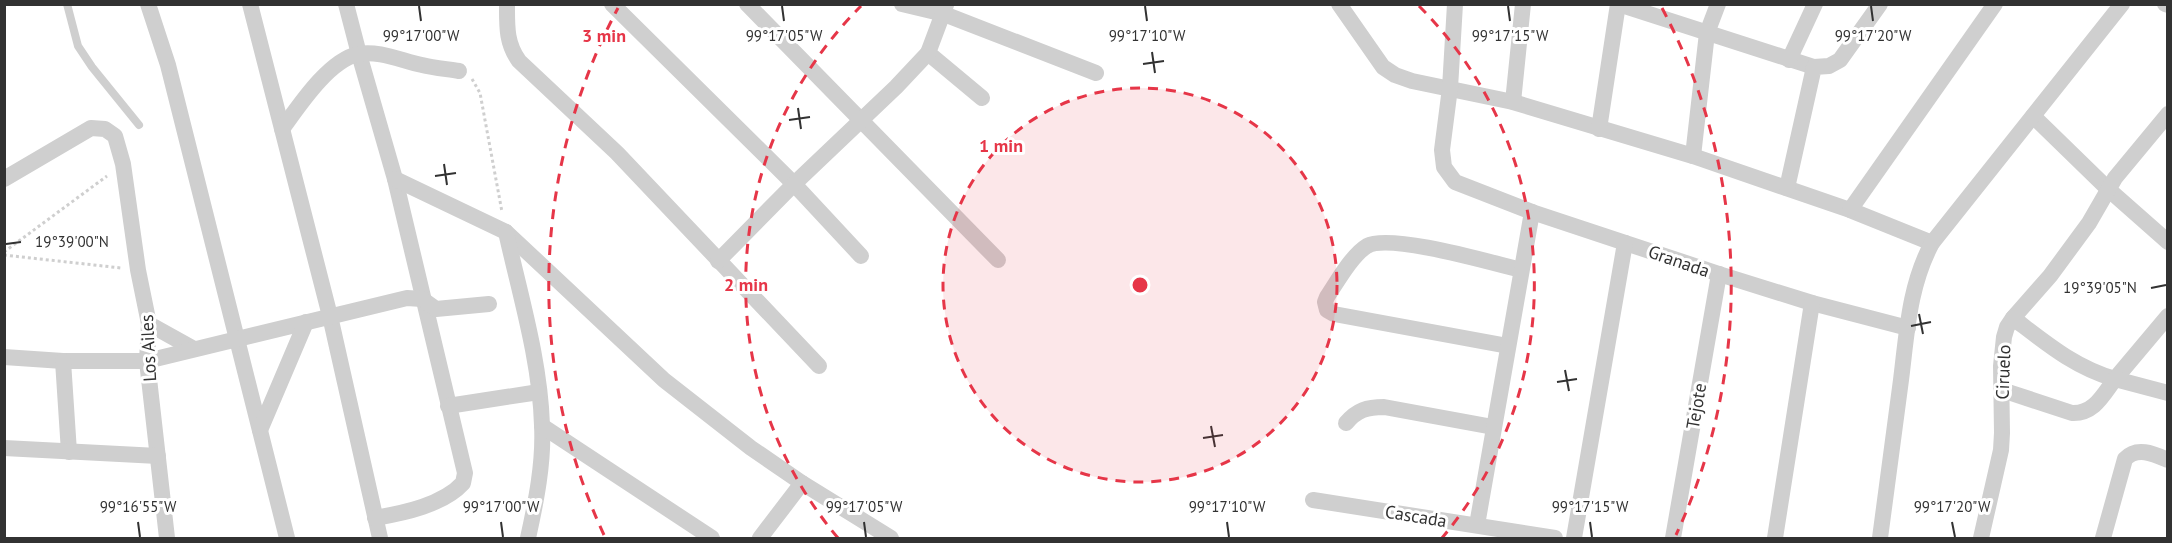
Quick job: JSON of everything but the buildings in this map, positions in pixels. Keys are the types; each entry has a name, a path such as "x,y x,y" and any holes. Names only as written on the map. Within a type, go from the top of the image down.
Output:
{"street":[{"path":"148,4 168,65 287,538"},
{"path":"250,4 330,316 380,538"},
{"path":"346,4 395,179 422,299 463,461 463,483 457,489 414,511 375,518"},
{"path":"507,4 507,33 513,53 519,61 617,153 819,366"},
{"path":"612,4 794,184 861,256"},
{"path":"747,4 998,260"},
{"path":"902,4 945,9 1096,73"},
{"path":"1339,4 1383,66 1395,75 1412,81 1513,102 1692,156 1850,210 1932,243"},
{"path":"1450,88 1455,4"},
{"path":"1513,102 1523,4"},
{"path":"1692,156 1707,33 1718,4"},
{"path":"1789,60 1815,4"},
{"path":"1599,129 1618,5 1814,67 1829,66 1840,60 1880,4"},
{"path":"1850,210 1995,4"},
{"path":"1880,538 1916,278 1932,243 2122,4"},
{"path":"718,261 928,53 945,9"},
{"path":"928,53 982,98"},
{"path":"282,129 313,88 345,59 359,54 384,55 422,65 459,70"},
{"path":"1787,188 1814,67"},
{"name":"Granada","path":"1450,88 1442,159 1446,173 1455,182 1532,212 1719,274 1812,303 1908,328"},
{"name":"Ciruelo","path":"1981,538 2001,450 2001,366 2004,337 2013,318 2050,276 2088,223 2108,189 2168,114"},
{"path":"2033,116 2108,189 2168,242"},
{"name":"Los Ailes","path":"4,179 91,128 105,129 115,136 123,164 138,270 149,324 147,361 167,538"},
{"path":"395,179 506,232 663,380 751,448 802,483 891,538"},
{"path":"1477,525 1532,212"},
{"path":"506,232 539,392 542,426 533,536"},
{"path":"1508,346 1334,314 1327,310 1325,302 1360,252 1376,243 1404,244 1521,270"},
{"path":"1574,538 1625,243"},
{"name":"Tejote","path":"1673,538 1719,274"},
{"path":"4,357 63,361 147,361 407,298 422,299 436,309 489,304"},
{"path":"1774,538 1812,303"},
{"path":"2002,390 2079,413 2090,410 2168,316"},
{"path":"2013,318 2068,360 2096,374 2168,393"},
{"path":"260,430 306,322"},
{"path":"149,324 194,350"},
{"path":"63,361 69,452"},
{"path":"448,405 539,392"},
{"path":"1346,423 1358,411 1370,407 1384,407 1493,427"},
{"path":"542,426 712,538"},
{"path":"4,448 158,456"},
{"path":"2103,538 2125,459 2134,453 2142,452 2168,460"},
{"path":"760,538 802,483"},
{"name":"Cascada","path":"1313,500 1555,538"}],"lane":[{"path":"67,4 78,46 139,125"}],"path":[{"path":"459,70 476,82 480,93 506,232"},
{"path":"4,254 123,164"},
{"path":"4,254 138,270"}]}
